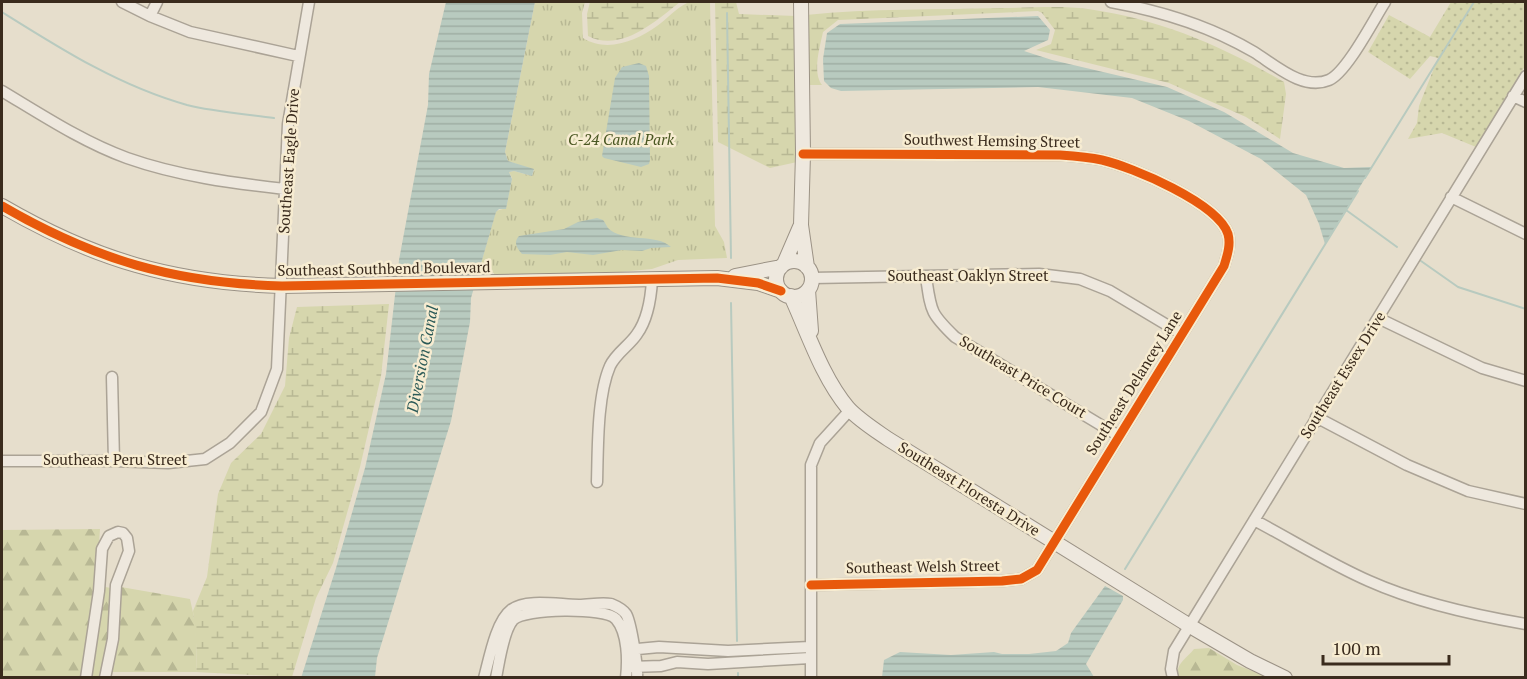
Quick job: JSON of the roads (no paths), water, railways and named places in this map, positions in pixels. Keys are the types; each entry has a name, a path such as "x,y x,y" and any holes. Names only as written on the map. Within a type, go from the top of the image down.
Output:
{"street":[{"path":"122,2 190,32 298,56"},
{"path":"150,16 157,2"},
{"name":"Southeast Eagle Drive","path":"282,286 288,124 309,2"},
{"path":"782,266 788,262 799,261 809,278 797,296 786,294 776,282 776,276 801,225 803,154 801,2"},
{"path":"1112,2 1165,14 1203,27 1252,51 1296,78 1318,82 1329,80 1342,70 1385,2"},
{"path":"1164,2 1165,14"},
{"name":"Southeast Essex Drive","path":"1173,678 1171,669 1174,651 1526,76"},
{"path":"2,91 56,124 127,158 170,171 224,182 285,189"},
{"path":"1513,96 1526,102"},
{"name":"Southwest Hemsing Street","path":"803,154 1060,154 1101,160 1132,170 1202,205 1220,220 1228,235"},
{"path":"1450,197 1526,234"},
{"name":"Southeast Southbend Boulevard","path":"2,206 68,241 105,256 146,269 234,285 722,279 758,283 786,294"},
{"name":"Southeast Floresta Drive","path":"801,225 809,278 811,339"},
{"name":"Southeast Delancey Lane","path":"1055,543 1224,266 1228,253 1228,235"},
{"name":"Southeast Southbend Boulevard","path":"722,279 782,266"},
{"name":"Southeast Oaklyn Street","path":"809,278 1039,274 1080,279 1110,291 1182,334"},
{"name":"Southeast Price Court","path":"926,277 930,306 936,319 955,337 1119,436"},
{"path":"597,482 604,382 611,362 637,334 644,321 652,280"},
{"name":"Southeast Peru Street","path":"2,461 114,460 168,463 205,459 230,443 261,412 278,369 282,286"},
{"name":"Southeast Floresta Drive","path":"786,294 811,339 830,384 849,410 888,439 1190,626 1250,661 1285,678"},
{"path":"1378,318 1482,368 1526,381"},
{"path":"112,377 114,460"},
{"path":"811,678 811,465 820,443 849,410"},
{"path":"1316,417 1407,465 1468,491 1526,504"},
{"path":"1254,520 1369,581 1423,600 1491,618 1526,624"},
{"path":"86,678 100,582 102,549 109,536 118,531 127,538 129,551 116,585 113,639 105,678"},
{"name":"Southeast Welsh Street","path":"811,585 1021,579 1037,570 1055,543"},
{"path":"100,582 116,585"},
{"path":"484,678 510,610 531,604 564,608 610,604 622,610 627,615 632,672 677,662 708,664 768,655 810,653"},
{"path":"495,678 506,622"},
{"path":"630,650 658,647 768,655"}],"water":[{"name":"Diversion Canal","path":"446,2 535,2 505,152 508,161 534,169 532,176 514,171 509,172 512,179 506,209 499,209 496,212 471,298 470,322 451,421 377,658 375,677 301,678 365,468 386,374 399,260 428,105 429,74"},
{"path":"1038,16 1050,30 1048,40 1024,51 1052,60 1167,87 1224,112 1293,153 1344,168 1372,167 1325,244 1306,195 1261,159 1189,121 1132,98 1038,87 841,91 831,88 824,81 823,59 827,33 840,24"},
{"path":"639,63 646,66 649,76 650,160 649,164 641,167 602,156 615,78 622,67"},
{"path":"597,218 603,220 614,233 657,240 671,247 642,251 622,250 593,255 567,252 550,255 522,254 516,245 519,236 564,229 578,222"},
{"path":"1105,586 1123,596 1123,600 1086,664 1094,677 882,677 884,660 900,652 951,655 994,652 1029,654 1056,651 1068,643 1071,633"}],"waterway":[{"path":"1365,178 1474,2"},
{"path":"2,12 69,53 138,88 187,105 274,118"},
{"path":"727,13 731,258"},
{"path":"1125,569 1358,191"},
{"path":"1346,210 1397,247"},
{"path":"1421,261 1458,287 1526,309"},
{"path":"731,303 737,641"},
{"path":"738,673 738,678"}],"park label":[{"name":"C-24 Canal Park","path":"621,140"}]}
